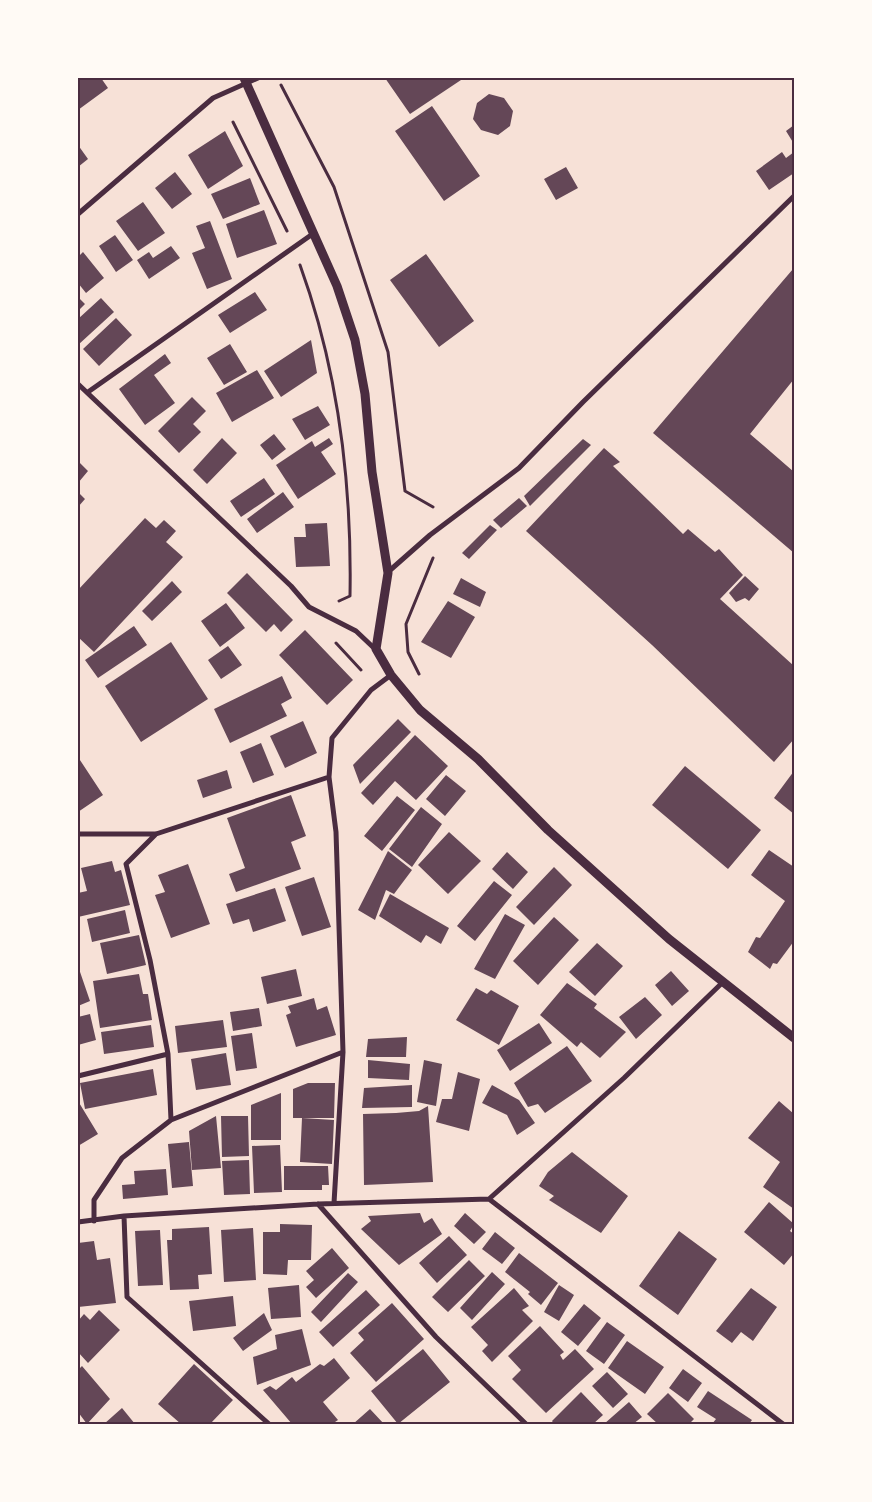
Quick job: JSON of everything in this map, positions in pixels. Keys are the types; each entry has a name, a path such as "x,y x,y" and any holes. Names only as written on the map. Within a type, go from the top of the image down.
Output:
{"street":[{"path":"78,214 213,98 245,80 258,78"},
{"path":"245,80 338,286 355,340 365,394 372,472 388,573 376,649"},
{"path":"388,573 430,535 519,468 583,402 794,196"},
{"path":"88,392 314,234"},
{"path":"78,384 291,586 309,607 356,631 376,649 391,675 420,710 478,759 548,830 669,939 794,1038"},
{"path":"334,1203 343,1052 336,832 329,776 332,738 372,690 391,675"},
{"path":"78,834 156,834 329,776"},
{"path":"156,834 126,864 150,960 168,1054 171,1120"},
{"path":"489,1199 624,1078 723,982"},
{"path":"94,1220 94,1200 122,1158 171,1120 343,1052"},
{"path":"78,1076 168,1054"},
{"path":"78,1222 124,1216 334,1203 489,1199 783,1424"},
{"path":"318,1204 436,1337 526,1424"},
{"path":"124,1216 127,1297 269,1424"}],"path":[{"path":"233,122 287,230 314,306 339,416 351,557 350,596 336,603"},
{"path":"420,676 408,652 406,624 435,553"},
{"path":"331,638 361,670"}],"building":[{"path":"78,78 101,78 108,88 78,110"},
{"path":"385,78 464,78 410,114"},
{"path":"489,94 504,98 513,111 510,126 498,135 481,130 473,119 477,103"},
{"path":"432,106 480,176 444,201 395,131"},
{"path":"794,125 794,144 786,131"},
{"path":"225,131 243,166 208,189 188,155"},
{"path":"78,145 88,159 78,167"},
{"path":"782,152 786,158 794,152 794,173 769,190 756,171"},
{"path":"566,167 578,188 556,200 544,179"},
{"path":"175,172 192,194 172,209 155,188"},
{"path":"250,178 260,204 223,219 211,194"},
{"path":"143,202 165,233 138,251 116,221"},
{"path":"264,210 277,244 237,258 226,224"},
{"path":"210,221 232,279 207,289 192,253 205,248 196,226"},
{"path":"115,235 133,260 116,272 99,246"},
{"path":"171,246 180,258 149,279 137,260 149,252 153,258"},
{"path":"83,252 104,278 86,293 78,283 78,257"},
{"path":"426,254 474,321 439,347 390,280"},
{"path":"793,269 794,379 750,434 794,472 794,553 653,433"},
{"path":"255,292 267,310 230,333 218,315"},
{"path":"78,297 85,304 78,311"},
{"path":"101,298 114,312 78,345 78,319"},
{"path":"116,318 132,335 99,366 83,349"},
{"path":"311,340 317,373 281,397 264,371"},
{"path":"230,344 247,372 224,385 207,358"},
{"path":"165,354 171,363 154,375 175,403 145,425 119,389"},
{"path":"257,370 274,398 232,422 216,393"},
{"path":"192,397 206,411 193,424 201,432 179,453 158,431"},
{"path":"318,406 330,425 305,440 292,419"},
{"path":"274,434 286,449 272,460 260,445"},
{"path":"222,438 237,453 207,484 193,470"},
{"path":"329,438 333,444 321,452 336,474 298,499 276,465 312,441 315,447"},
{"path":"583,439 591,445 530,506 524,496"},
{"path":"604,448 620,462 613,466 683,534 688,529 715,552 719,549 743,575 720,599 794,666 794,739 774,762 652,645 526,531"},
{"path":"78,461 88,471 78,483"},
{"path":"264,478 275,494 241,517 230,501"},
{"path":"78,492 85,499 78,507"},
{"path":"283,492 294,507 257,533 247,519"},
{"path":"519,498 527,506 501,528 493,520"},
{"path":"145,518 156,528 164,520 176,531 166,542 183,557 94,652 78,637 78,590"},
{"path":"327,523 330,566 296,567 294,537 306,537 305,524"},
{"path":"490,525 497,530 469,559 462,553"},
{"path":"247,573 293,620 281,632 274,624 266,632 227,593"},
{"path":"745,576 759,589 749,601 745,598 736,602 729,593"},
{"path":"461,578 486,592 480,607 453,594"},
{"path":"172,581 182,592 152,621 142,611"},
{"path":"448,601 475,617 451,658 421,642"},
{"path":"226,603 245,628 220,647 201,621"},
{"path":"134,626 147,645 98,678 85,660"},
{"path":"305,630 353,680 327,705 279,655"},
{"path":"171,642 208,699 141,742 105,686"},
{"path":"228,646 242,665 221,679 208,660"},
{"path":"282,676 292,698 281,704 287,716 230,743 214,709"},
{"path":"398,719 411,732 360,784 353,765"},
{"path":"303,721 317,753 285,768 270,736"},
{"path":"415,735 448,766 416,800 395,781 373,805 361,793"},
{"path":"261,743 274,775 253,783 240,752"},
{"path":"78,757 103,795 78,812"},
{"path":"685,766 761,830 728,869 652,805"},
{"path":"227,770 232,788 203,798 197,780"},
{"path":"794,771 794,814 774,798"},
{"path":"446,775 466,791 445,816 426,799"},
{"path":"291,795 306,836 291,842 301,869 236,892 229,874 245,868 227,818"},
{"path":"397,796 415,810 382,851 364,836"},
{"path":"421,807 442,824 412,867 389,849"},
{"path":"449,832 481,861 448,894 418,865"},
{"path":"769,850 794,867 794,941 777,964 773,963 770,969 748,952 756,937 760,938 785,901 751,875"},
{"path":"388,851 412,870 394,894 386,890 375,920 358,910"},
{"path":"507,852 528,872 513,889 492,869"},
{"path":"112,861 115,872 121,870 130,905 78,917 78,893 87,891 81,868"},
{"path":"188,864 210,924 171,938 155,895 165,892 158,875"},
{"path":"554,867 572,885 534,925 516,907"},
{"path":"314,877 331,927 302,936 285,887"},
{"path":"494,881 512,895 475,941 457,926"},
{"path":"275,888 286,921 253,932 249,919 233,924 226,904"},
{"path":"390,894 449,928 441,944 426,935 421,943 379,916"},
{"path":"125,910 130,933 92,942 87,919"},
{"path":"505,914 525,925 495,979 474,969"},
{"path":"554,917 579,940 538,985 513,961"},
{"path":"139,935 146,965 107,974 100,943"},
{"path":"597,943 623,966 595,996 569,972"},
{"path":"78,966 90,1001 78,1006"},
{"path":"296,969 302,996 267,1004 261,977"},
{"path":"671,971 689,991 672,1006 655,985"},
{"path":"139,974 143,994 148,994 152,1020 100,1028 93,981"},
{"path":"567,983 597,1004 594,1008 626,1032 600,1058 581,1042 577,1047 540,1015"},
{"path":"476,988 487,994 491,990 519,1006 499,1045 456,1020"},
{"path":"645,997 662,1015 636,1039 619,1017"},
{"path":"314,998 317,1010 327,1006 336,1035 296,1047 286,1015 291,1013 288,1006"},
{"path":"259,1008 262,1026 233,1031 230,1012"},
{"path":"90,1014 96,1040 78,1045 78,1017"},
{"path":"223,1020 227,1047 178,1053 175,1026"},
{"path":"539,1023 552,1043 510,1071 497,1050"},
{"path":"151,1025 154,1047 104,1054 101,1032"},
{"path":"252,1033 257,1068 236,1071 231,1036"},
{"path":"407,1037 406,1057 366,1057 368,1039"},
{"path":"567,1046 592,1081 545,1113 538,1104 528,1107 514,1083"},
{"path":"226,1053 231,1085 196,1090 191,1059"},
{"path":"368,1060 410,1064 409,1080 368,1078"},
{"path":"424,1060 442,1064 436,1106 417,1102"},
{"path":"153,1069 157,1095 85,1109 80,1083"},
{"path":"458,1072 480,1079 469,1131 436,1122 442,1099 452,1099"},
{"path":"308,1083 335,1083 334,1118 293,1118 293,1089"},
{"path":"412,1085 412,1107 362,1108 364,1088"},
{"path":"492,1085 519,1100 535,1123 517,1135 507,1115 482,1103"},
{"path":"281,1093 281,1140 251,1140 251,1105"},
{"path":"78,1101 98,1134 78,1146"},
{"path":"779,1101 794,1114 794,1209 763,1187 780,1162 748,1138"},
{"path":"428,1106 433,1182 364,1185 363,1114 419,1111"},
{"path":"216,1116 221,1168 192,1170 189,1131"},
{"path":"221,1116 248,1116 249,1156 222,1157"},
{"path":"302,1118 334,1120 332,1164 300,1162"},
{"path":"189,1142 193,1186 172,1188 168,1144"},
{"path":"280,1145 282,1192 254,1193 252,1146"},
{"path":"572,1152 628,1196 601,1233 549,1200 554,1196 539,1186 548,1172"},
{"path":"249,1160 250,1194 224,1195 222,1161"},
{"path":"284,1166 328,1166 329,1185 322,1185 322,1190 284,1190"},
{"path":"166,1169 168,1195 123,1199 122,1185 135,1184 134,1171"},
{"path":"769,1202 794,1224 790,1231 794,1234 794,1253 784,1265 744,1232"},
{"path":"420,1213 424,1223 432,1218 442,1234 399,1265 361,1229 371,1221 368,1216"},
{"path":"465,1213 486,1232 474,1244 454,1226"},
{"path":"280,1224 312,1225 311,1260 288,1260 287,1275 263,1274 263,1232 280,1232"},
{"path":"209,1227 212,1274 198,1275 199,1289 170,1290 167,1240 172,1240 172,1229"},
{"path":"253,1228 256,1280 224,1282 221,1230"},
{"path":"160,1230 163,1285 138,1286 135,1231"},
{"path":"679,1231 717,1259 678,1315 639,1286"},
{"path":"495,1232 515,1248 502,1264 482,1249"},
{"path":"449,1236 467,1255 437,1283 419,1263"},
{"path":"94,1241 97,1260 110,1258 116,1303 78,1307 78,1243"},
{"path":"332,1248 349,1268 316,1298 306,1287 314,1280 306,1271"},
{"path":"519,1253 558,1283 541,1305 528,1294 530,1292 505,1272"},
{"path":"469,1260 485,1276 448,1312 432,1297"},
{"path":"492,1272 505,1284 472,1320 460,1308"},
{"path":"348,1273 358,1282 321,1322 311,1312"},
{"path":"299,1285 301,1317 271,1319 268,1288"},
{"path":"559,1285 574,1295 559,1321 544,1312"},
{"path":"514,1288 529,1306 522,1310 533,1321 492,1362 482,1351 488,1345 471,1327"},
{"path":"751,1288 777,1307 753,1341 741,1332 732,1343 716,1331"},
{"path":"366,1290 380,1305 333,1347 319,1332"},
{"path":"233,1296 236,1326 193,1331 189,1301"},
{"path":"392,1303 424,1339 376,1382 350,1353 364,1340 358,1333"},
{"path":"584,1304 601,1318 578,1346 561,1332"},
{"path":"99,1310 120,1330 88,1363 78,1352 78,1321 84,1314 90,1320"},
{"path":"264,1313 272,1330 243,1351 233,1338"},
{"path":"607,1322 625,1335 604,1364 586,1351"},
{"path":"540,1326 564,1352 560,1355 563,1360 575,1349 594,1369 546,1413 512,1379 521,1370 508,1356"},
{"path":"302,1329 311,1365 257,1385 253,1357 277,1349 275,1335"},
{"path":"627,1341 664,1367 645,1394 608,1368"},
{"path":"423,1349 450,1382 398,1424 371,1391"},
{"path":"334,1358 350,1378 323,1402 338,1420 332,1424 292,1424 263,1390 270,1386 276,1390 292,1377 296,1382 320,1364 324,1366"},
{"path":"194,1364 233,1400 210,1424 181,1424 158,1404"},
{"path":"82,1366 110,1399 87,1424 78,1412 78,1370"},
{"path":"683,1369 702,1383 688,1402 669,1388"},
{"path":"607,1372 628,1394 613,1408 592,1386"},
{"path":"708,1391 752,1420 749,1424 712,1424 716,1419 697,1407"},
{"path":"581,1392 603,1415 593,1424 554,1424 552,1421"},
{"path":"668,1393 694,1419 689,1424 658,1424 647,1414"},
{"path":"629,1402 642,1417 633,1424 604,1424"},
{"path":"122,1408 135,1424 104,1424"},
{"path":"370,1409 384,1424 353,1424"}]}
